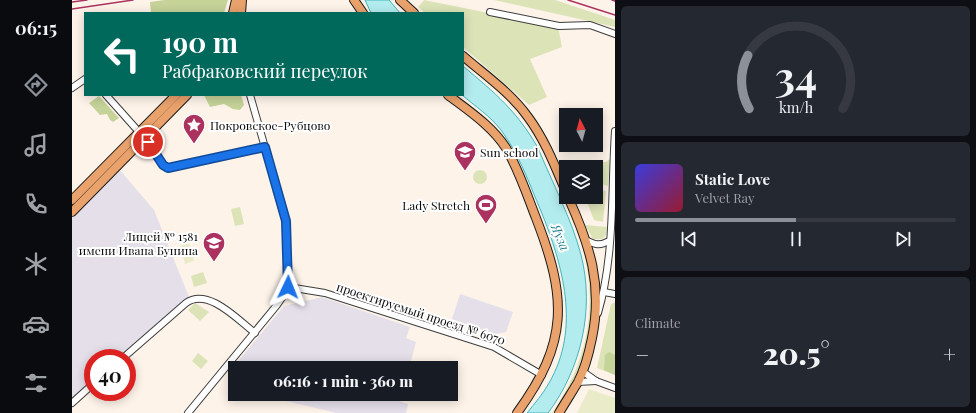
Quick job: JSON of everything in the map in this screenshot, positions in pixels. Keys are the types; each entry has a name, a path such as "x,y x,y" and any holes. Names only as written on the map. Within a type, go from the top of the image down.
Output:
{"main road":[{"path":"233,12 236,0"},
{"path":"241,12 242,0"},
{"path":"354,0 362,12"},
{"path":"400,0 413,12"},
{"path":"464,57 506,93 527,116 547,148 559,176"},
{"path":"72,212 142,136 175,96"},
{"path":"72,200 186,96"},
{"path":"449,96 481,121 506,149 521,181 550,256 557,290 559,318 552,353 542,375 517,413"},
{"path":"559,413 578,382 596,321 597,294 586,240 571,204"}],"street":[{"path":"490,12 559,26 590,25 615,34"},
{"path":"72,88 84,80"},
{"path":"107,96 142,136 163,165 168,168 265,147"},
{"path":"188,413 278,305 288,287 286,221 250,96"},
{"path":"596,321 604,292 609,241 615,131"},
{"path":"586,240 595,244 603,244 609,241"},
{"name":"проектируемый проезд № 6070","path":"288,287 325,293 494,347 542,375"},
{"path":"604,292 615,294"},
{"path":"133,349 186,303 196,298 203,298 216,304 254,333"},
{"path":"582,371 596,381 615,388"},
{"path":"578,382 596,381"},
{"path":"72,403 84,392"}],"shaded area":[{"path":"119,169 154,210 189,297 129,349 84,349 84,389 72,400 72,218"},
{"path":"460,294 513,312 506,332 495,334 452,319"},
{"path":"322,297 410,327 406,338 416,342 411,361 238,361 284,306"},
{"path":"286,401 399,401 408,404 406,413 337,413"}],"green space":[{"path":"165,0 228,0 224,12 151,12 150,2"},
{"path":"424,0 558,27 562,47 530,59 547,97 529,105 464,48 464,12 424,12 418,7"},
{"path":"494,0 555,0 615,20 615,27"},
{"path":"464,62 506,96 529,121 549,158 559,180 559,186 548,158 534,132 512,105 464,64"},
{"path":"99,96 119,118 113,122 107,114 100,115 89,103"},
{"path":"204,96 241,96 244,105 240,110 233,109 224,104 210,107"},
{"path":"465,149 466,160 456,161 454,150"},
{"path":"610,159 608,186 603,184 603,162"},
{"path":"477,170 483,170 487,174 487,180 483,184 477,184 473,180 473,174"},
{"path":"603,191 606,191 603,222 594,220 588,204 603,204"},
{"path":"566,204 568,204 576,225 574,225"},
{"path":"240,207 244,224 235,226 231,209"},
{"path":"585,225 607,227 606,235 602,239 593,239"},
{"path":"578,228 588,261 592,286 590,324 587,343 574,379 565,397 554,413 552,413 576,370 588,324 590,300 588,277 584,253 576,229"},
{"path":"189,243 194,261 185,264 180,246"},
{"path":"203,272 207,283 194,287 191,276"},
{"path":"615,302 615,375 597,368 611,304"},
{"path":"195,303 209,312 200,321 188,310"},
{"path":"609,352 615,355 615,375 604,370 605,355"},
{"path":"198,353 208,361 201,369 192,361"},
{"path":"589,389 615,398 615,413 577,413"}],"water":[{"path":"365,0 389,0 399,12 371,12"},
{"name":"Яуза","path":"464,67 505,103 530,135 538,148 559,196 559,204 562,204 581,255 585,275 586,296 582,338 577,358 569,377 548,413 527,413 542,395 559,362 564,341 566,319 562,275 549,232 523,169 513,149 497,125 463,96"}],"railway":[{"path":"72,2 87,0"},
{"path":"72,9 133,0"},
{"path":"568,0 615,15"}],"place":[{"name":"Покровское-Рубцово","path":"194,144"},
{"name":"Sun school","path":"465,172"},
{"name":"Lady Stretch","path":"486,224"},
{"name":"Лицей № 1581 имени Ивана Бунина","path":"214,262"}],"route":[{"path":"148,142 163,165 168,168 265,147 286,221 289,277 288,287"}]}
